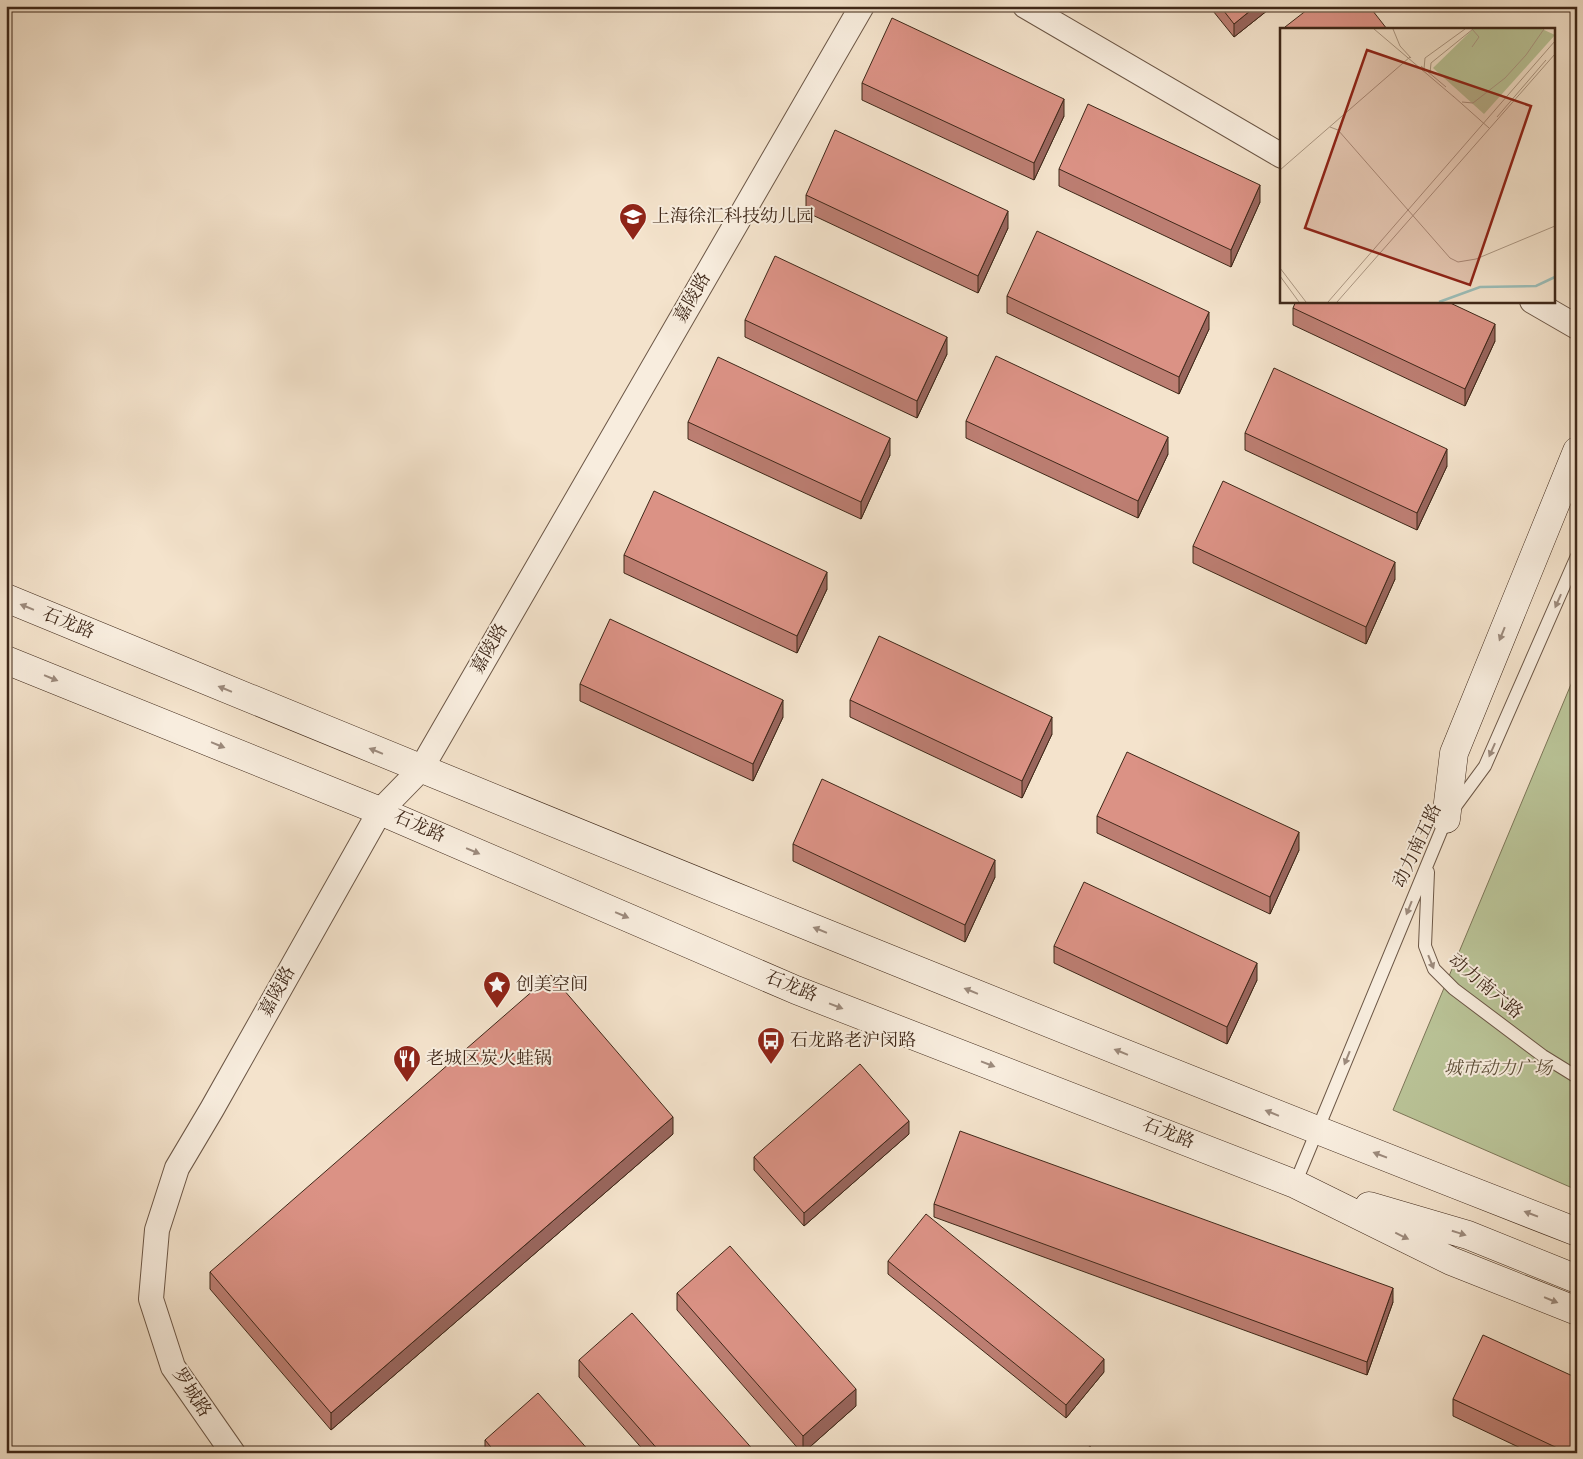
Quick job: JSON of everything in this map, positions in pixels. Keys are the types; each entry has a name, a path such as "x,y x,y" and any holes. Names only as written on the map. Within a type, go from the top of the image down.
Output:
{"main road":[{"path":"1446,818 1454,754 1546,524 1577,452"},
{"name":"石龙路","path":"6,598 421,769 1317,1131 1577,1232"},
{"name":"石龙路","path":"6,660 380,810 796,990 1295,1184 1451,1261 1577,1311"},
{"path":"1295,1184 1468,1235 1577,1279"}],"street":[{"name":"嘉陵路","path":"151,1299 157,1230 177,1168 212,1110 380,810 421,769 862,6"},
{"path":"1025,6 1280,155"},
{"path":"1534,302 1577,327"},
{"name":"罗城路","path":"151,1299 172,1367 233,1453"}],"lane":[{"name":"动力南五路","path":"1295,1184 1446,818 1485,766 1576,562"},
{"name":"动力南六路","path":"1428,862 1425,946 1434,969 1454,989 1543,1056 1577,1077"}],"green space":[{"name":"城市动力广场","path":"1577,670 1577,1190 1393,1110"}],"building":[{"path":"1220,6 1256,6 1234,24"},
{"path":"1312,6 1369,6 1386,28 1286,28"},
{"path":"892,18 1064,99 1034,163 862,83"},
{"path":"1088,104 1260,185 1231,250 1059,169"},
{"path":"835,130 1008,211 978,276 806,195"},
{"path":"1037,231 1209,312 1179,377 1007,296"},
{"path":"775,256 947,337 917,401 745,320"},
{"path":"1296,302 1448,302 1495,324 1465,389 1293,308"},
{"path":"996,356 1168,437 1138,501 966,421"},
{"path":"718,357 890,438 861,502 688,422"},
{"path":"1274,368 1447,449 1417,513 1245,433"},
{"path":"1223,481 1395,562 1366,627 1193,546"},
{"path":"654,491 827,572 797,636 624,555"},
{"path":"610,619 783,700 753,764 580,684"},
{"path":"879,636 1052,717 1022,781 850,700"},
{"path":"1127,752 1299,832 1270,897 1097,816"},
{"path":"822,779 995,860 965,925 793,844"},
{"path":"1084,882 1257,963 1227,1027 1054,946"},
{"path":"551,975 673,1117 331,1413 210,1272"},
{"path":"860,1064 909,1121 804,1213 754,1157"},
{"path":"960,1131 1393,1288 1367,1362 934,1204"},
{"path":"926,1214 1104,1359 1066,1405 888,1261"},
{"path":"730,1246 856,1389 803,1436 677,1293"},
{"path":"632,1313 756,1453 661,1453 579,1360"},
{"path":"1483,1335 1577,1378 1577,1453 1568,1453 1453,1399"},
{"path":"538,1393 591,1453 496,1453 485,1440"},
{"path":"1090,1446 1096,1453 1082,1453"}],"place":[{"name":"上海徐汇科技幼儿园","path":"633,241"},
{"name":"创美空间","path":"497,1009"},
{"name":"石龙路老沪闵路","path":"771,1065"},
{"name":"老城区炭火蛙锅","path":"407,1083"}]}
